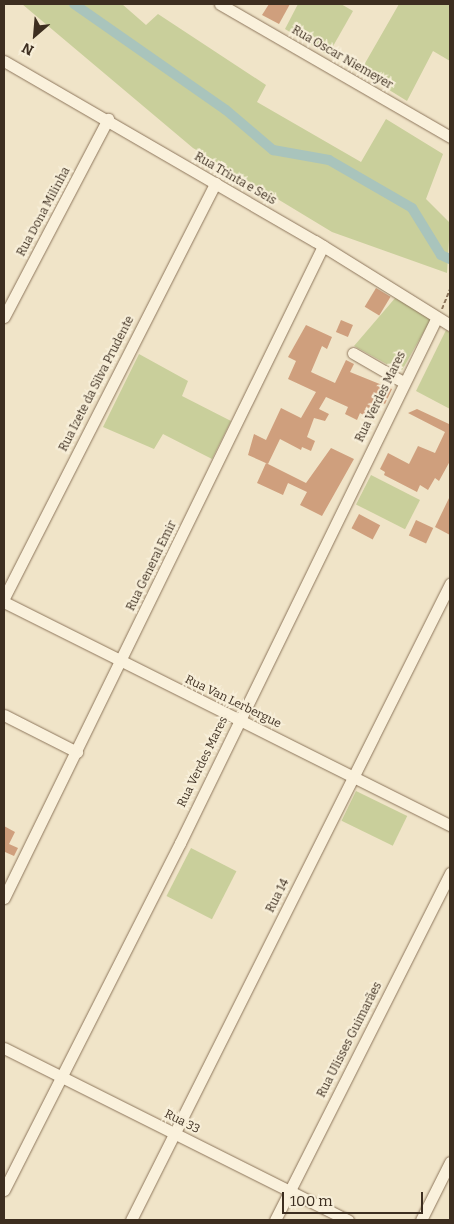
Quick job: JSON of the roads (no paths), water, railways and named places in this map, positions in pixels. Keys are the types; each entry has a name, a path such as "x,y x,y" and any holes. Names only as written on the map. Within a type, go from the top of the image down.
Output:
{"street":[{"name":"Rua Oscar Niemeyer","path":"220,4 450,137"},
{"name":"Rua Trinta e Seis","path":"4,60 323,246 450,325"},
{"name":"Rua Dona Milinha","path":"4,317 108,119"},
{"name":"Rua Izete da Silva Prudente","path":"4,598 215,183"},
{"name":"Rua General Emir","path":"4,898 323,246"},
{"name":"Rua Verdes Mares","path":"4,1190 238,721 403,382 437,317"},
{"path":"353,353 403,382"},
{"name":"Rua 14","path":"131,1220 450,584"},
{"name":"Rua Van Lerbergue","path":"4,602 238,721 450,825"},
{"path":"4,715 77,752"},
{"name":"Rua Ulisses Guimarães","path":"275,1220 450,872"},
{"name":"Rua 33","path":"4,1048 348,1220"},
{"path":"421,1220 450,1162"}],"waterway":[{"path":"74,4 226,110 273,150 329,160 412,208 441,255 450,259"}]}
